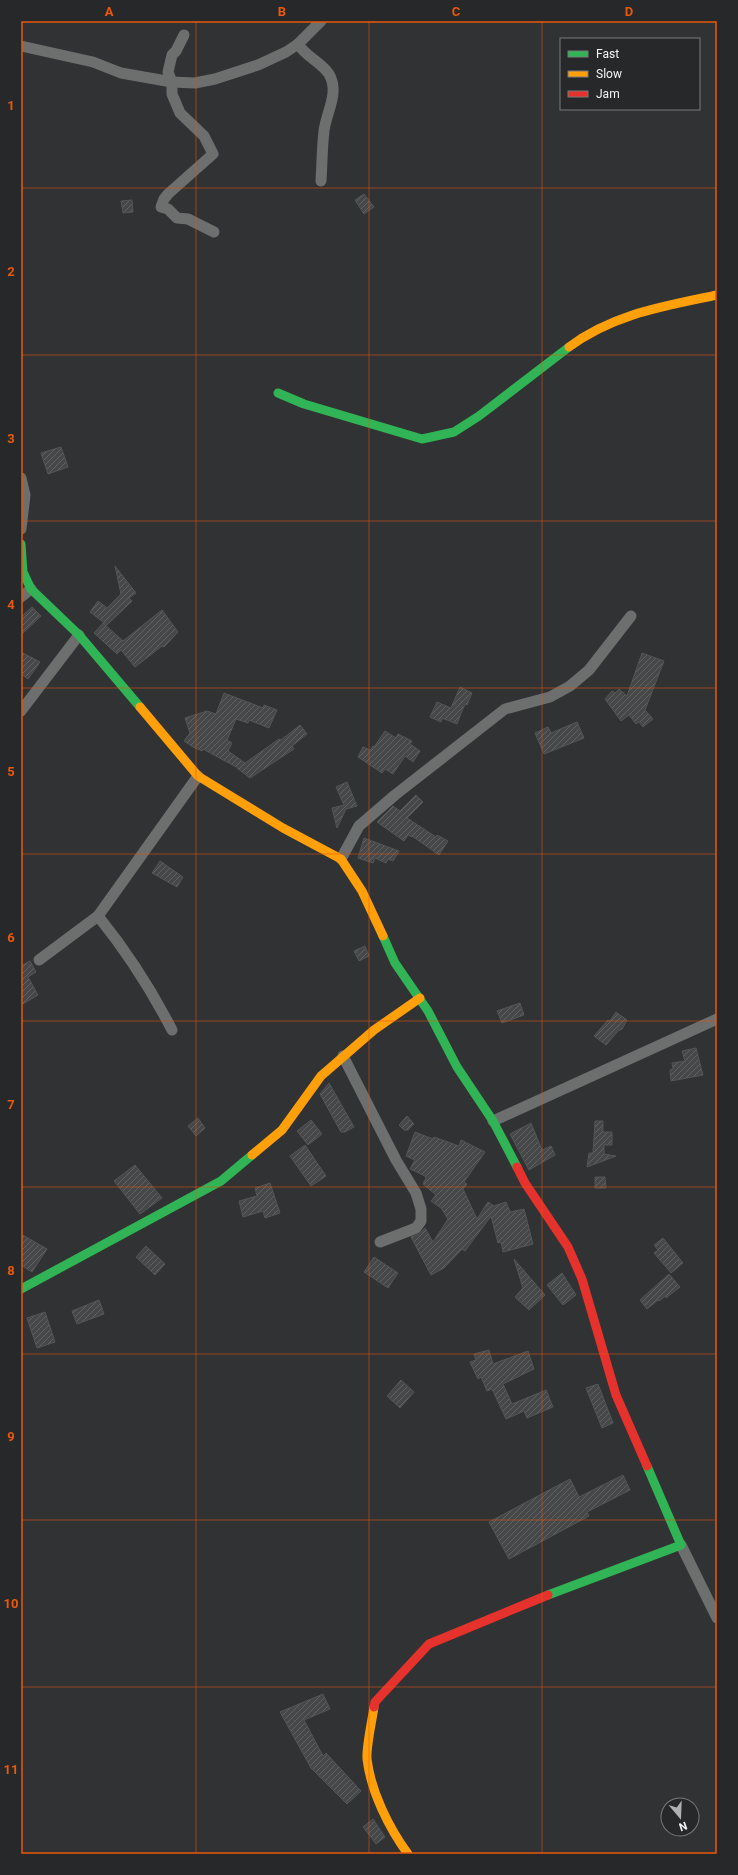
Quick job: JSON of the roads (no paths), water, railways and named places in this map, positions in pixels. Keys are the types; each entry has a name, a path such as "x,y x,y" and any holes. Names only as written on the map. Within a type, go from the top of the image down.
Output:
{"street":[{"path":"21,46 93,62 121,73 172,82 195,83 215,79 258,65 286,52 298,44 321,21"},
{"path":"184,35 176,51 172,55 168,72 172,82 174,102 180,113 204,136 212,154 168,194 161,207 168,209 177,218 188,219 214,232"},
{"path":"298,44 329,74 332,83 333,100 326,117 321,181"},
{"path":"278,393 304,404 422,439 454,432 479,416 582,337 631,314 717,295"},
{"path":"21,478 25,495 21,528"},
{"path":"21,544 22,572 31,589 79,635 198,776 283,828 341,859 362,891 395,963 420,998 457,1067 493,1121 525,1183 568,1247 582,1279 616,1395 681,1545 717,1618"},
{"path":"21,597 31,589"},
{"path":"341,859 359,826 394,795 505,709 550,696 570,686 589,670 632,616"},
{"path":"21,711 79,635"},
{"path":"39,960 98,916 198,776"},
{"path":"98,916 116,938 151,991 172,1030"},
{"path":"21,1289 220,1181 282,1130 320,1076 374,1030 420,998"},
{"path":"493,1121 717,1019"},
{"path":"343,1056 396,1160 416,1193 421,1208 421,1221 416,1228 380,1242"},
{"path":"408,1854 396,1838 379,1803 367,1758 375,1702 429,1644 562,1589 681,1545"}]}
